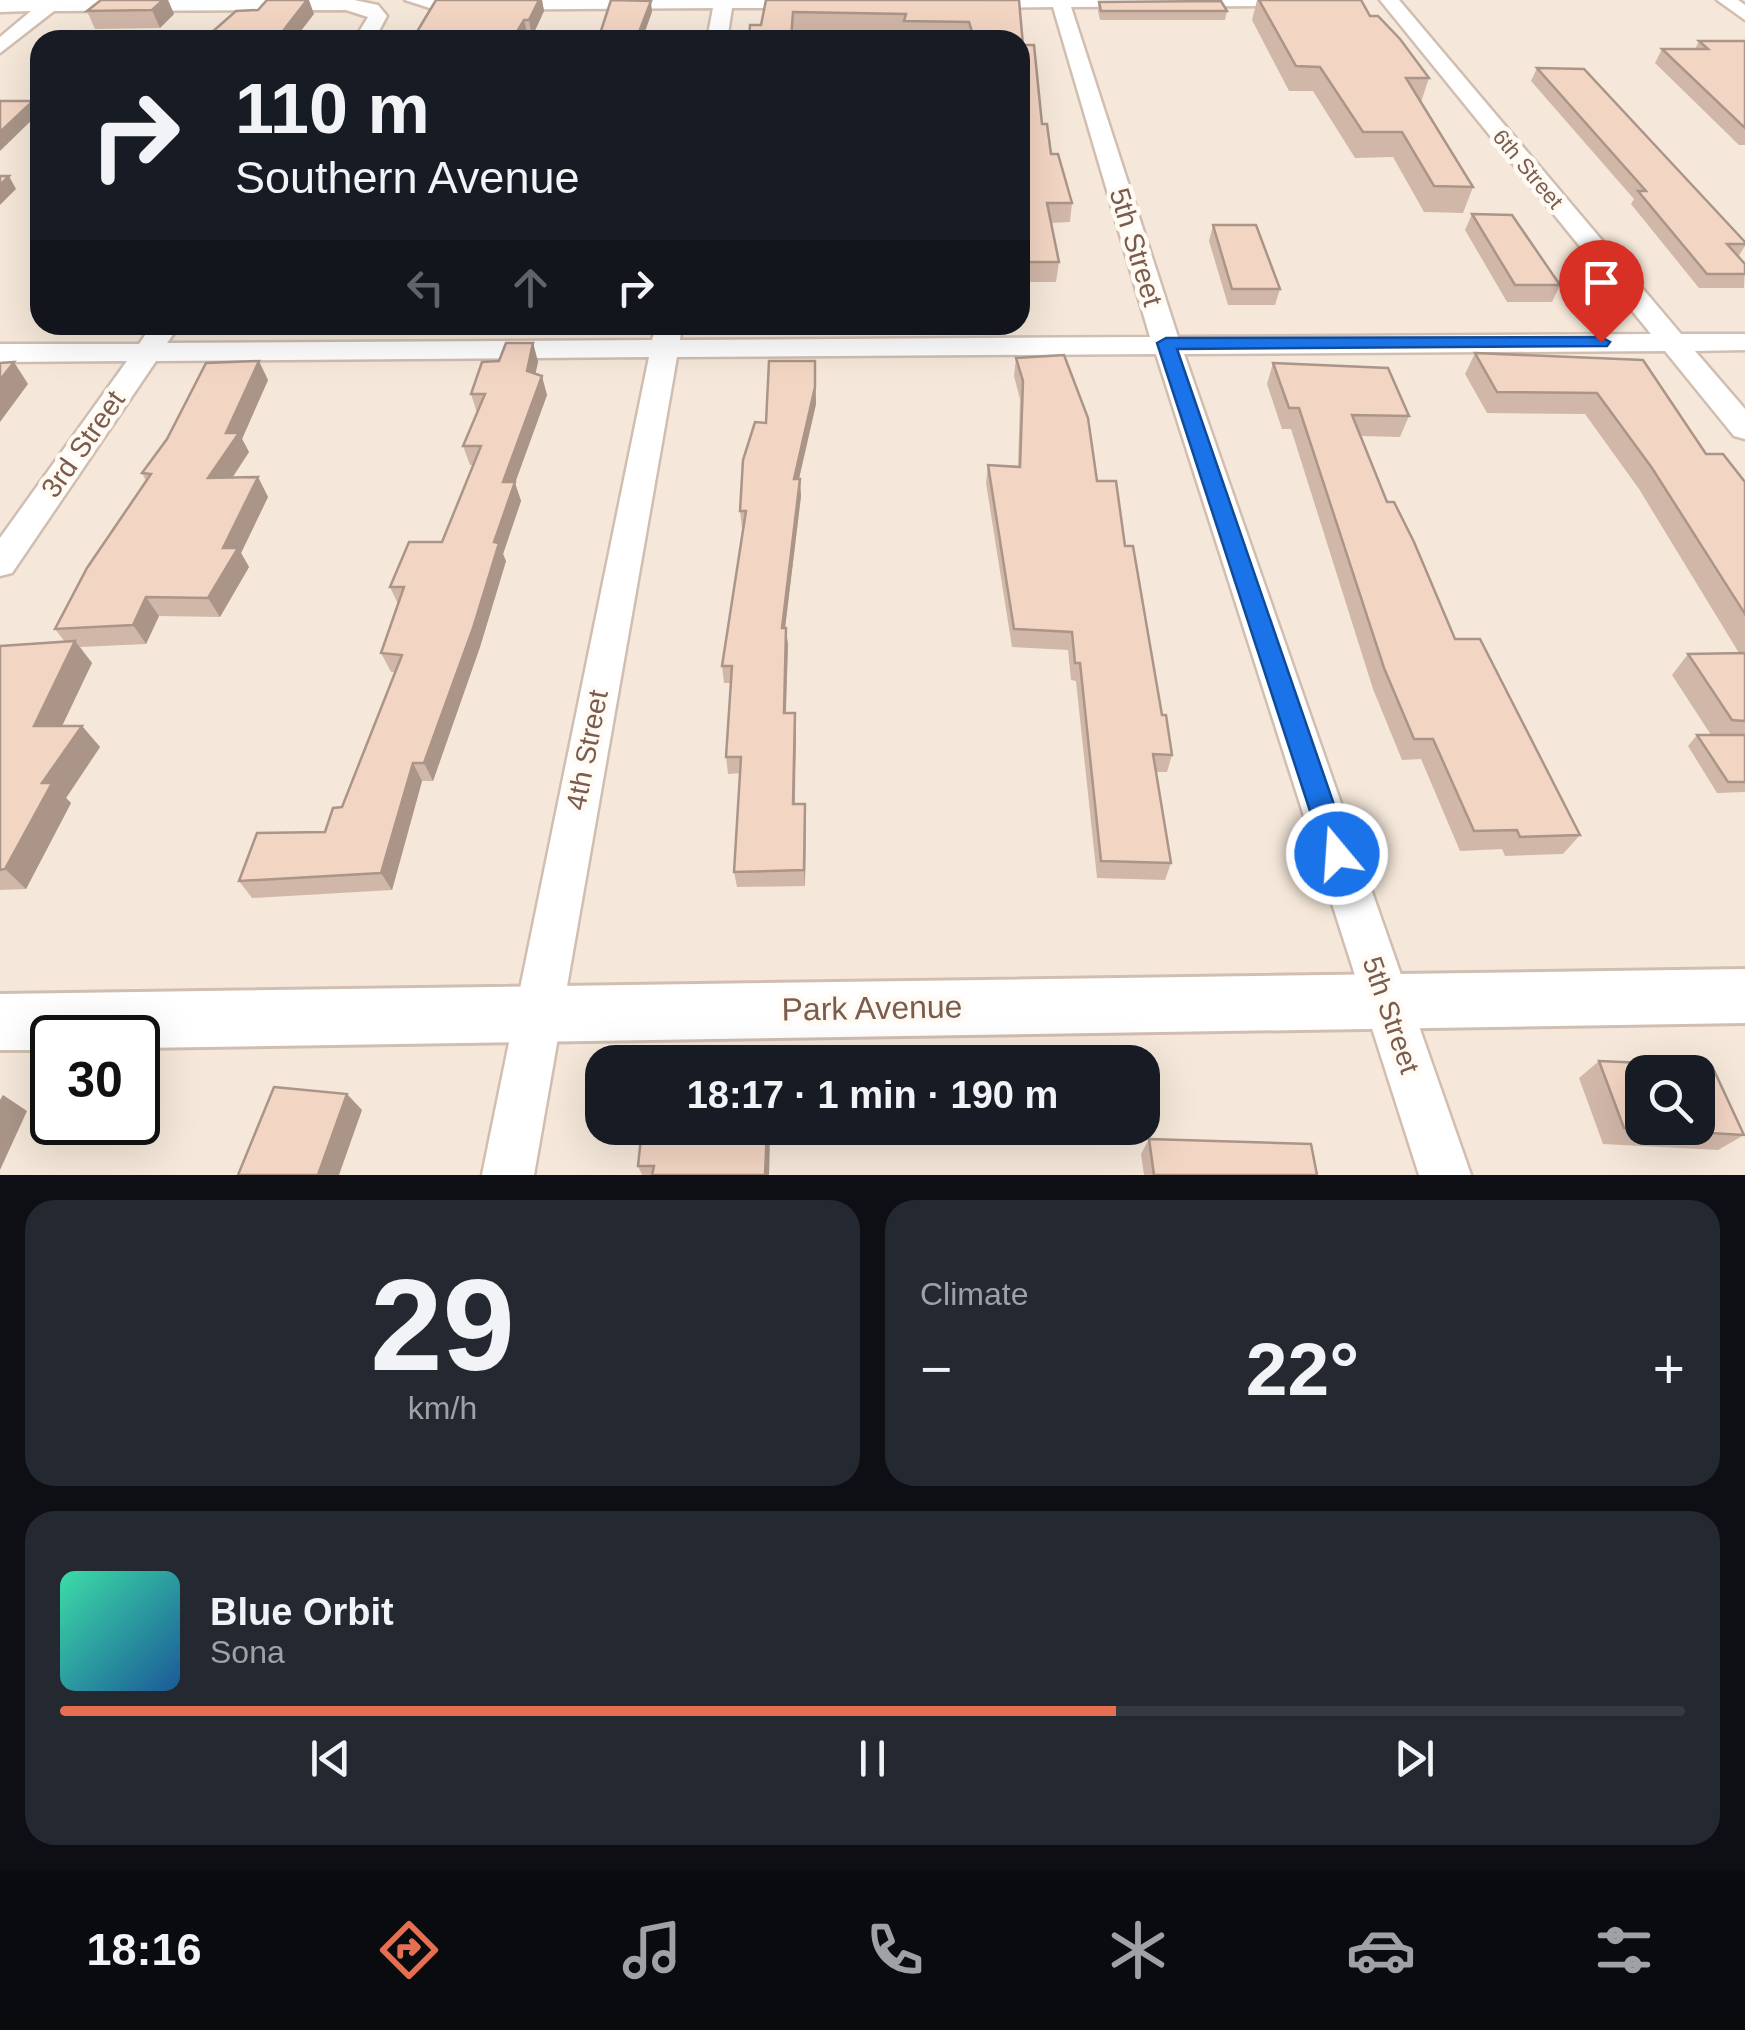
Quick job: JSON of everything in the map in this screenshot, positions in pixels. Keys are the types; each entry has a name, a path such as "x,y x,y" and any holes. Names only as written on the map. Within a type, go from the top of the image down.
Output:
{"street":[{"path":"414,0 436,4 833,2"},
{"path":"946,2 1291,0"},
{"name":"6th Street","path":"1389,0 1745,429"},
{"path":"1726,0 1745,14"},
{"path":"719,30 724,1"},
{"name":"5th Street","path":"1060,1 1166,343 1445,1175"},
{"path":"0,6 346,4 374,12 376,21 370,30"},
{"path":"0,47 49,6"},
{"name":"3rd Street","path":"0,564 159,335"},
{"path":"0,353 668,336 1166,343 1745,342"},
{"name":"4th Street","path":"508,1175 536,1012 668,336"},
{"name":"Park Avenue","path":"0,1022 1745,996"}],"shaded area":[{"path":"0,0 1745,0 1745,1175 0,1175"}],"building":[{"path":"101,0 163,0 152,10 87,11"},
{"path":"267,0 307,0 284,30 214,30 236,11 258,10"},
{"path":"436,0 539,0 529,20 524,20 518,30 418,30"},
{"path":"611,0 651,1 640,30 601,30"},
{"path":"766,0 1019,0 1022,30 971,30 969,22 904,21 906,14 793,12 792,30 750,30 750,25 761,25"},
{"path":"1259,0 1361,0 1370,16 1378,16 1400,39 1429,78 1406,78 1473,187 1434,186 1402,132 1363,132 1320,67 1296,66"},
{"path":"1221,1 1227,11 1101,11 1099,2"},
{"path":"1699,41 1745,41 1745,128 1662,49 1708,49"},
{"path":"1030,45 1034,45 1042,124 1047,124 1051,154 1058,154 1072,203 1047,203 1059,262 1030,262"},
{"path":"1537,68 1584,69 1745,242 1727,244 1745,264 1745,274 1707,274 1638,191 1646,191"},
{"path":"0,101 30,101 30,104 0,132"},
{"path":"1472,214 1512,215 1560,285 1515,285"},
{"path":"1213,225 1256,225 1280,289 1232,289"},
{"path":"506,343 533,343 527,371 542,376 503,482 515,482 494,542 499,543 473,628 424,763 413,763 381,873 239,881 257,833 325,832 333,808 342,807 402,655 381,653 404,587 390,587 409,542 442,542 481,446 463,446 485,394 471,394 482,362 499,361"},
{"path":"1475,353 1643,360 1706,454 1723,454 1745,482 1745,614 1652,468 1597,393 1497,392"},
{"path":"1064,355 1088,418 1097,481 1116,481 1125,546 1133,546 1172,755 1153,754 1171,863 1101,861 1080,663 1075,663 1072,632 1014,629 988,465 1020,467 1023,381 1016,358"},
{"path":"259,361 226,433 239,433 208,478 258,477 223,548 238,548 208,598 146,597 133,625 55,629 87,568 151,474 142,473 167,439 206,363"},
{"path":"769,361 815,361 815,387 794,479 800,479 782,628 786,628 784,713 795,713 793,804 805,804 804,870 734,872 741,757 726,757 732,666 722,666 746,511 740,511 743,460 755,422 766,423"},
{"path":"14,362 0,380 0,363"},
{"path":"1273,363 1388,368 1409,416 1352,415 1387,502 1394,502 1414,542 1455,639 1480,639 1580,835 1520,837 1517,830 1474,831 1433,739 1414,739 1384,668 1299,408 1289,408"},
{"path":"75,641 34,726 82,726 42,783 52,783 5,869 0,870 0,646"},
{"path":"1745,653 1745,721 1732,720 1688,654"},
{"path":"1697,735 1745,735 1745,782 1728,782"},
{"path":"1599,1061 1625,1062 1624,1128"},
{"path":"1715,1072 1744,1135 1715,1133"},
{"path":"274,1087 347,1094 318,1175 238,1175"},
{"path":"1160,1139 1311,1144 1317,1175 1154,1175 1150,1145 1160,1145"},
{"path":"640,1145 766,1145 765,1175 652,1175 654,1166 638,1166"}],"route":[{"path":"1337,854 1166,343 1601,342"}]}
